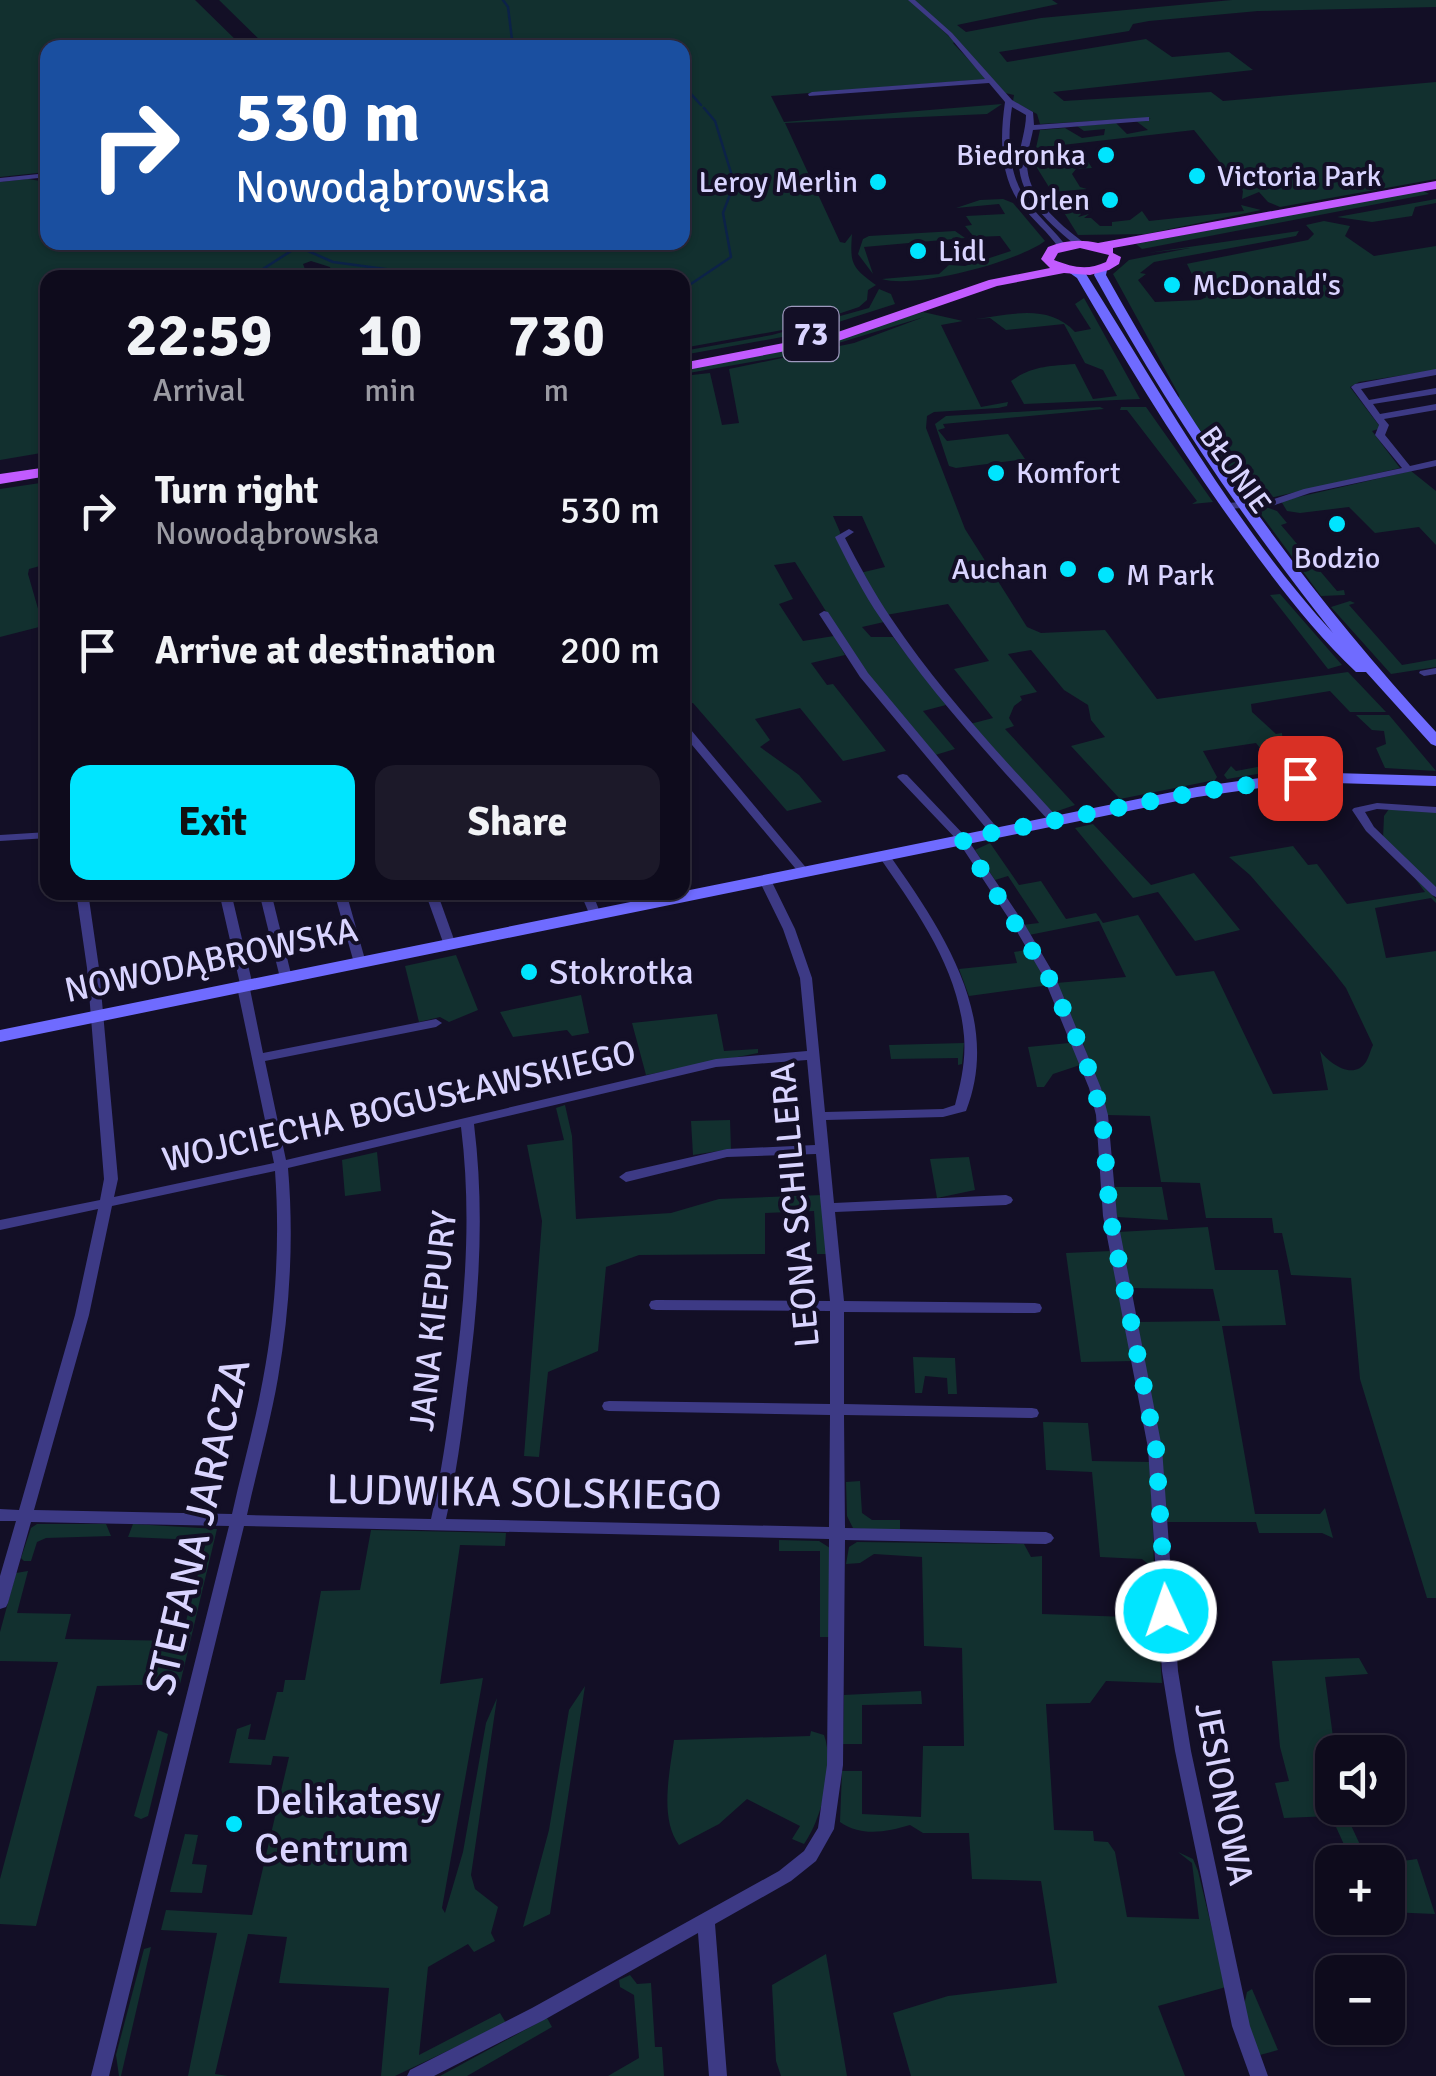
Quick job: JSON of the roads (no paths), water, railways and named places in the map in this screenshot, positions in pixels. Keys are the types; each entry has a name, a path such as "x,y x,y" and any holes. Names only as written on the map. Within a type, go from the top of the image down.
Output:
{"main road":[{"path":"1062,246 1098,247 1436,185"},
{"path":"1098,247 1114,257 1436,195"},
{"name":"73","path":"690,356 844,326 971,281 1048,259 1052,250 1062,246"},
{"path":"1101,270 1112,264 1114,257"},
{"path":"1048,259 1068,270"},
{"name":"73","path":"690,365 838,337 994,283 1068,270 1101,270"},
{"name":"BŁONIE","path":"1068,270 1082,276 1164,418 1315,622 1364,672 1379,679"},
{"name":"BŁONIE","path":"1101,270 1100,275 1132,337 1170,401 1244,506 1307,592 1436,741"},
{"path":"0,470 40,464"},
{"path":"0,479 40,473"},
{"name":"NOWODĄBROWSKA","path":"690,893 1258,783 1300,778 1436,781"},
{"name":"NOWODĄBROWSKA","path":"1258,783 1436,792"},
{"name":"NOWODĄBROWSKA","path":"0,1036 656,900"}],"street":[{"path":"911,0 950,34 1009,102 1028,112 1030,128 1024,160 1028,185 1046,211 1080,244"},
{"path":"812,94 992,81"},
{"path":"1009,102 1009,170 1014,189 1062,246"},
{"path":"1006,116 1021,116 1030,128"},
{"path":"1030,128 1146,119"},
{"path":"0,180 40,175"},
{"path":"1408,469 1380,435 1385,428 1356,386 1436,372"},
{"path":"1366,403 1436,391"},
{"path":"1377,417 1436,407"},
{"path":"1227,506 1272,503 1307,490 1436,463"},
{"path":"849,532 840,537 897,638 939,692 1054,820"},
{"path":"824,614 864,675 995,832"},
{"path":"690,736 804,872"},
{"name":"JESIONOWA","path":"902,777 962,839 1048,976 1084,1054 1102,1115 1110,1216 1156,1448 1170,1671 1180,1735 1241,2026 1260,2076"},
{"path":"1436,810 1377,806 1358,810 1388,849 1436,893"},
{"path":"0,838 40,836"},
{"path":"818,1116 943,1113 961,1108 968,1088 970,1012 944,946 884,856"},
{"name":"LEONA SCHILLERA","path":"416,2076 785,1876 810,1856 826,1829 835,1765 840,1408 837,1304 806,978 790,929 765,880"},
{"path":"0,1603 82,1314 111,1179 83,900"},
{"name":"STEFANA JARACZA","path":"100,2076 238,1522 270,1377 282,1290 285,1216 281,1166 227,900"},
{"path":"266,900 286,978"},
{"path":"342,900 360,963"},
{"path":"434,900 450,945"},
{"path":"589,900 595,915"},
{"path":"258,1058 436,1023"},
{"name":"WOJCIECHA BOGUSŁAWSKIEGO","path":"0,1226 281,1166 716,1063 813,1054"},
{"name":"JANA KIEPURY","path":"437,1525 468,1334 477,1229 468,1122"},
{"path":"626,1177 727,1153 821,1148"},
{"path":"829,1208 1006,1200"},
{"path":"656,1305 1034,1308"},
{"path":"609,1406 1032,1412"},
{"name":"LUDWIKA SOLSKIEGO","path":"0,1515 1046,1538"},
{"path":"706,1922 718,2076"}],"waterway":[{"path":"503,0 508,7 512,40"},
{"path":"690,93 701,105"},
{"path":"690,285 731,257 723,213 732,189 732,176 715,121 704,108"},
{"path":"261,270 293,250"},
{"path":"306,250 333,262 392,270"}],"place":[{"name":"Biedronka","path":"1106,155"},
{"name":"Victoria Park","path":"1197,176"},
{"name":"Leroy Merlin","path":"878,182"},
{"name":"Orlen","path":"1110,200"},
{"name":"Lidl","path":"918,251"},
{"name":"McDonald's","path":"1172,285"},
{"name":"Komfort","path":"996,473"},
{"name":"Bodzio","path":"1337,524"},
{"name":"Auchan","path":"1068,569"},
{"name":"M Park","path":"1106,575"},
{"name":"Stokrotka","path":"529,972"},
{"name":"Delikatesy Centrum","path":"234,1824"}]}
